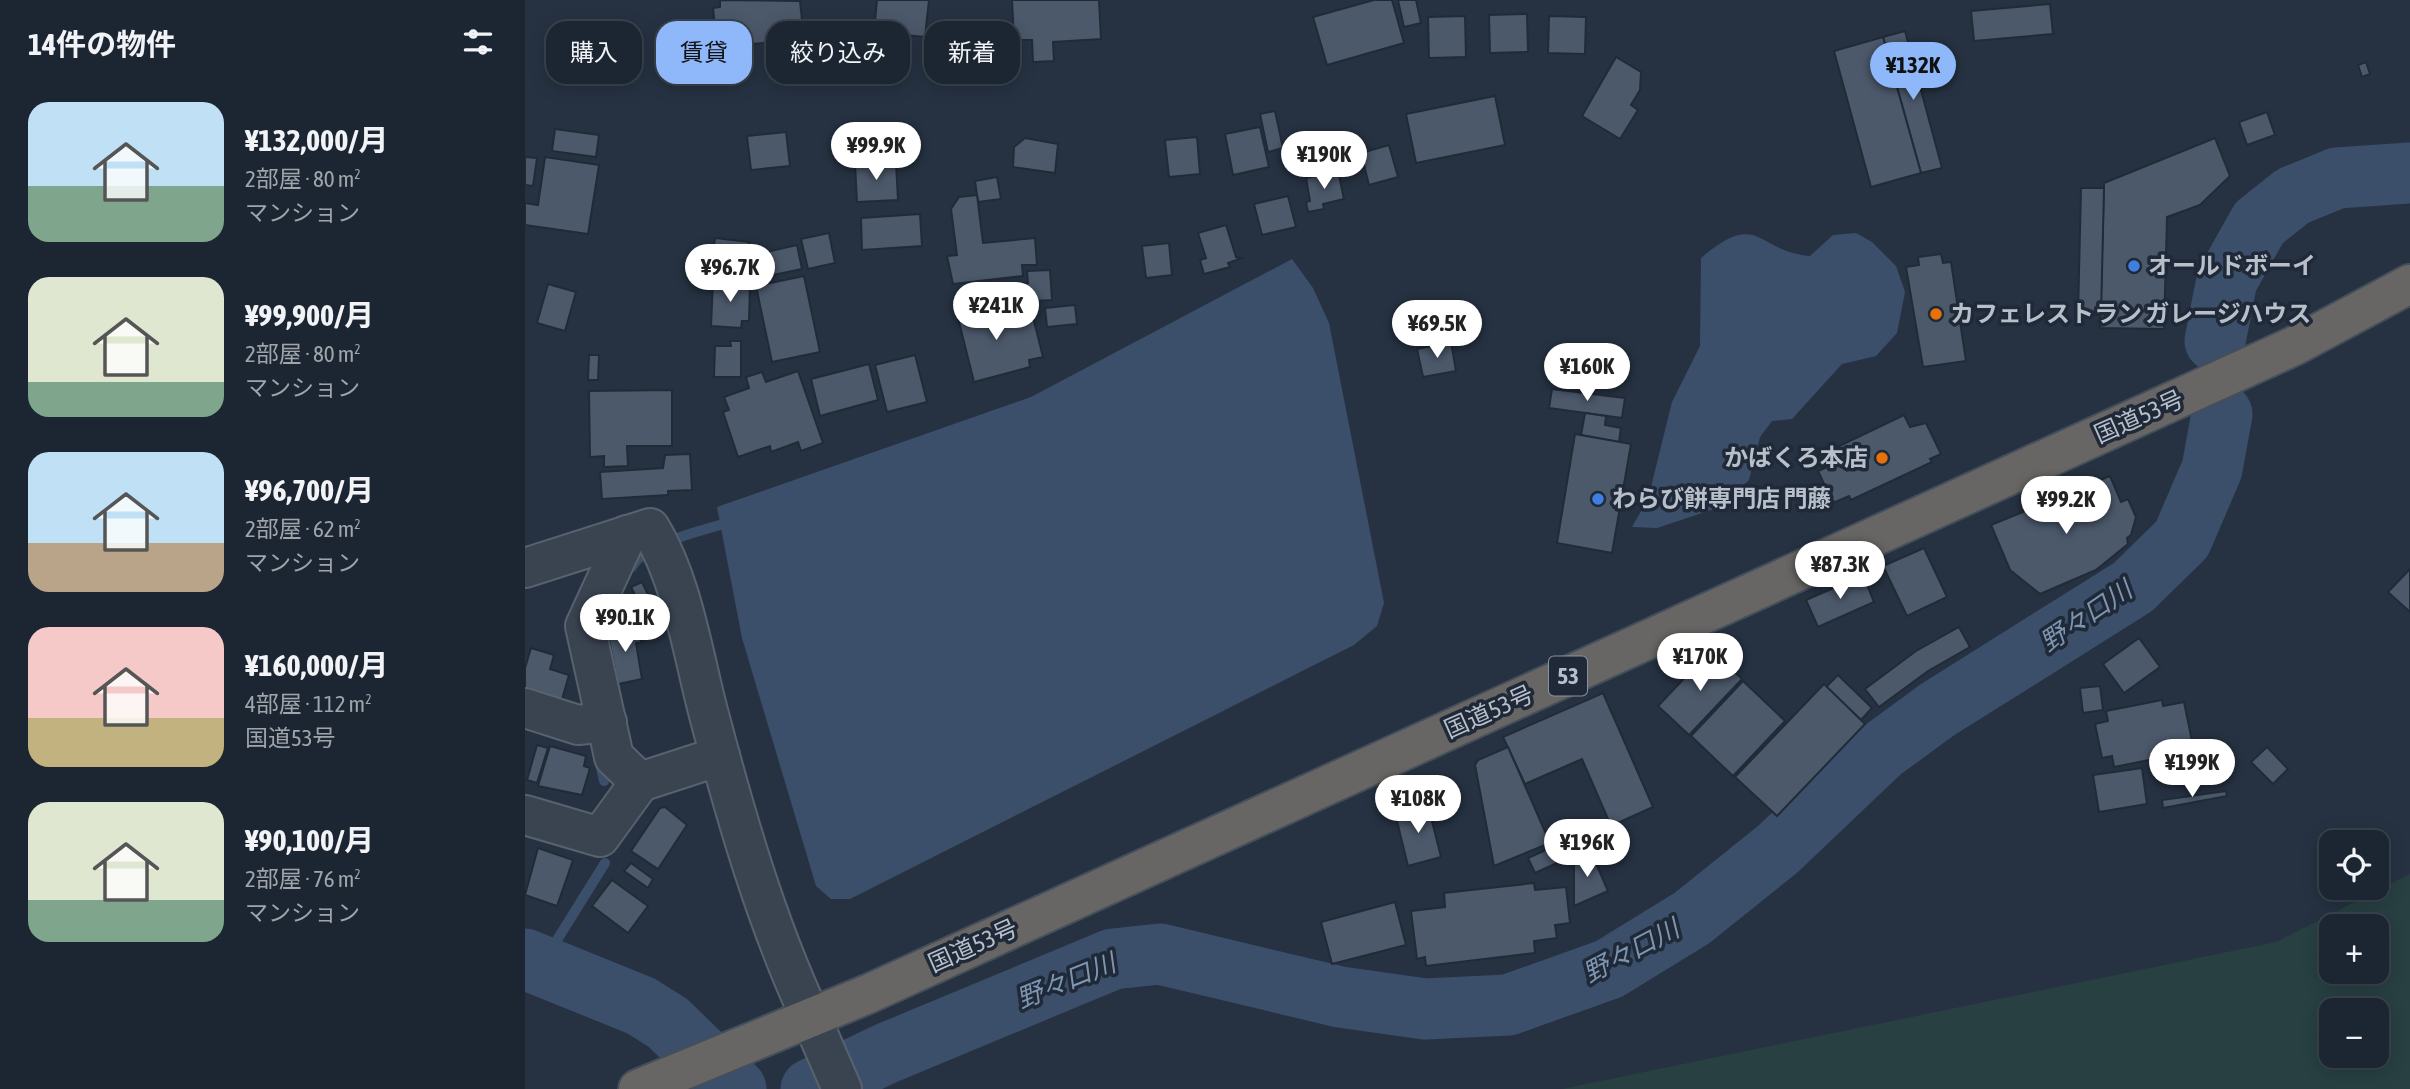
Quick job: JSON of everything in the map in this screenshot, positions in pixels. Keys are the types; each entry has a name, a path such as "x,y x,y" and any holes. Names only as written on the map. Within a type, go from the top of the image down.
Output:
{"highway":[{"name":"国道53号","path":"638,1089 811,1018 2294,346 2410,284"}],"street":[{"path":"649,543 676,592 720,756 784,960 834,1073"},
{"path":"525,568 649,543"},
{"path":"640,782 614,757 585,626 649,543"},
{"path":"525,708 578,724 607,722"},
{"path":"525,815 600,837 640,782 720,756"}],"green space":[{"path":"2410,874 2410,1089 1562,1089 2276,942 2319,920 2319,984 2389,984 2389,914 2331,914 2359,900 2389,900 2389,885"}],"water":[{"path":"1856,233 1872,242 1896,266 1905,292 1897,333 1876,356 1842,364 1792,419 1772,421 1760,437 1749,480 1720,507 1657,528 1632,527 1648,499 1672,402 1700,346 1701,258 1720,243 1747,234 1792,253 1810,256 1833,235"},
{"path":"1292,259 1313,288 1329,323 1384,603 1377,626 1354,645 850,899 831,899 816,886 742,638 717,507 1031,397"}],"building":[{"path":"720,0 800,1 802,21 766,21 766,43 753,44 752,51 752,21 714,21 713,8 720,7"},
{"path":"877,0 929,0 927,21 924,21 924,37 910,36 910,21 875,21"},
{"path":"1012,0 1099,0 1101,39 1053,42 1054,61 1033,62 1032,40 1020,40 1020,21 1013,21"},
{"path":"1374,0 1392,0 1404,43 1327,65 1313,17"},
{"path":"1398,0 1416,0 1421,23 1404,27"},
{"path":"2050,4 2053,34 1974,41 1971,11"},
{"path":"1527,14 1528,52 1490,53 1489,15"},
{"path":"1465,16 1466,57 1429,58 1428,17"},
{"path":"1549,16 1586,17 1585,54 1548,53"},
{"path":"1905,31 1942,168 1921,173 1883,37"},
{"path":"1883,37 1921,173 1871,187 1834,51"},
{"path":"1616,57 1641,72 1640,90 1631,105 1638,110 1620,139 1582,116"},
{"path":"2366,62 2370,74 2362,77 2358,65"},
{"path":"1495,96 1505,145 1416,163 1406,114"},
{"path":"1275,111 1283,148 1268,152 1260,114"},
{"path":"2267,112 2275,135 2247,145 2239,122"},
{"path":"1260,127 1269,167 1233,175 1225,134"},
{"path":"555,129 599,135 596,157 552,151"},
{"path":"786,132 790,166 751,170 747,136"},
{"path":"1197,137 1200,174 1169,177 1165,140"},
{"path":"1025,138 1058,144 1055,173 1013,167 1014,147"},
{"name":"オールドボーイ","path":"2215,138 2230,176 2200,205 2167,217 2164,329 2100,328 2104,183"},
{"path":"1389,145 1398,177 1369,185 1361,153"},
{"path":"525,157 537,158 533,186 525,185"},
{"path":"545,157 599,165 588,234 525,225 525,203 538,205"},
{"path":"896,163 898,200 857,202 855,164"},
{"path":"1338,171 1344,199 1323,204 1324,209 1308,212 1306,202 1310,201 1306,178"},
{"path":"997,177 1001,199 978,202 975,181"},
{"path":"2081,188 2104,188 2101,315 2078,315"},
{"path":"977,195 983,243 1035,238 1037,265 1022,265 1023,276 953,284 947,256 957,255 951,209 959,197"},
{"path":"1288,196 1296,227 1262,235 1254,204"},
{"path":"920,214 922,246 862,250 861,218"},
{"path":"1226,225 1236,257 1242,258 1228,263 1230,267 1204,274 1200,260 1206,258 1198,233"},
{"path":"829,233 835,263 808,269 801,239"},
{"path":"715,238 749,242 745,278 734,278 735,268 711,265"},
{"path":"1169,243 1172,275 1146,278 1142,246"},
{"path":"797,245 802,269 758,278 753,255"},
{"name":"カフェレストラン ガレージハウス","path":"1941,254 1943,263 1951,262 1966,361 1923,367 1906,267 1919,265 1918,257"},
{"path":"1050,270 1052,300 1035,301 1035,307 1017,308 1015,284 1028,283 1027,271"},
{"path":"804,276 820,352 772,362 756,286"},
{"path":"713,281 750,283 749,321 742,321 741,328 711,326"},
{"path":"548,284 576,292 565,331 537,323"},
{"path":"981,296 989,328 1033,317 1043,357 1029,360 1030,367 974,382 954,302"},
{"path":"1075,305 1077,324 1047,327 1045,308"},
{"path":"730,341 741,341 741,377 714,377 715,346 731,346"},
{"path":"1451,342 1456,371 1423,377 1417,349"},
{"path":"589,355 599,355 598,380 588,380"},
{"path":"915,355 927,402 887,412 875,365"},
{"path":"869,364 878,400 820,416 811,379"},
{"path":"798,371 823,443 801,451 798,442 771,452 770,446 738,457 723,412 729,410 724,397 749,388 746,377 762,372 766,382"},
{"path":"1552,389 1625,398 1622,418 1549,408"},
{"path":"672,390 672,446 627,446 628,466 604,467 604,456 590,457 589,391"},
{"path":"1585,413 1606,416 1605,425 1621,428 1619,442 1581,435"},
{"path":"1904,415 1910,427 1926,423 1941,454 1930,459 1932,462 1851,500 1849,496 1833,503 1818,471 1839,462 1833,449"},
{"path":"1575,434 1631,444 1612,553 1557,543"},
{"path":"690,454 692,490 668,491 668,495 602,499 600,472 663,468 665,455"},
{"path":"2110,476 2121,502 2128,499 2136,517 2131,535 2127,538 2128,544 2096,570 2040,594 2010,570 1991,525"},
{"path":"1924,548 1947,597 1907,616 1883,566"},
{"path":"2410,569 2410,612 2388,592"},
{"path":"1863,575 1874,602 1818,627 1806,600"},
{"path":"642,582 652,603 642,609 631,587"},
{"path":"629,626 642,642 636,643 642,679 618,684 607,630"},
{"path":"1959,627 1970,647 1928,671 1879,707 1865,689 1916,651"},
{"path":"2139,638 2160,667 2124,693 2103,664"},
{"path":"531,648 554,655 550,669 569,675 561,703 525,692 525,668"},
{"path":"1711,650 1742,679 1689,735 1658,706"},
{"path":"1838,675 1872,708 1861,720 1826,687"},
{"path":"1743,681 1785,721 1733,776 1691,736"},
{"path":"1824,684 1865,724 1777,816 1735,777"},
{"path":"2100,686 2103,710 2083,713 2080,688"},
{"path":"1603,693 1653,807 1611,826 1582,759 1525,784 1503,737"},
{"path":"2162,700 2163,706 2184,702 2194,751 2114,767 2112,756 2102,758 2095,724 2108,721 2106,711"},
{"path":"537,745 548,748 537,783 527,780"},
{"path":"550,746 586,756 584,766 590,768 582,795 538,786"},
{"path":"1508,747 1550,843 1494,866 1475,765 1478,760"},
{"path":"2267,747 2288,769 2273,784 2251,762"},
{"path":"2142,768 2147,804 2099,812 2093,775"},
{"path":"2226,791 2227,796 2163,808 2162,800"},
{"path":"1428,805 1441,857 1408,866 1395,813"},
{"path":"665,807 687,825 658,869 631,851 660,808"},
{"path":"1570,839 1577,854 1535,873 1528,858"},
{"path":"538,848 573,860 557,906 525,895"},
{"path":"1591,852 1608,891 1574,906 1574,859"},
{"path":"631,863 653,879 648,888 624,871"},
{"path":"612,880 648,906 628,933 592,906"},
{"path":"1534,883 1535,890 1566,887 1570,923 1555,925 1557,938 1534,941 1535,953 1426,966 1425,957 1417,959 1411,911 1445,907 1444,893"},
{"path":"1395,902 1406,945 1332,964 1321,922"}],"waterway":[{"name":"野々口川","path":"2215,341 2227,280 2259,223 2293,196 2337,178 2410,173"},
{"name":"野々口川","path":"811,1089 887,1053 1113,959 1160,954 1340,997 1425,1009 1508,1005 1609,969 1692,918 1778,849 1881,751 1937,710 2133,587 2182,539 2212,469 2222,414"},
{"path":"632,567 639,558 663,544 733,521"},
{"path":"599,759 604,781"},
{"path":"542,964 605,863"},
{"name":"野々口川","path":"525,959 641,1006 668,1023 736,1089"}],"place":[{"name":"オールドボーイ","path":"2134,266"},
{"name":"カフェレストラン ガレージハウス","path":"1936,314"},
{"name":"かばくろ本店","path":"1882,458"},
{"name":"わらび餅専門店 門藤","path":"1598,499"}]}
